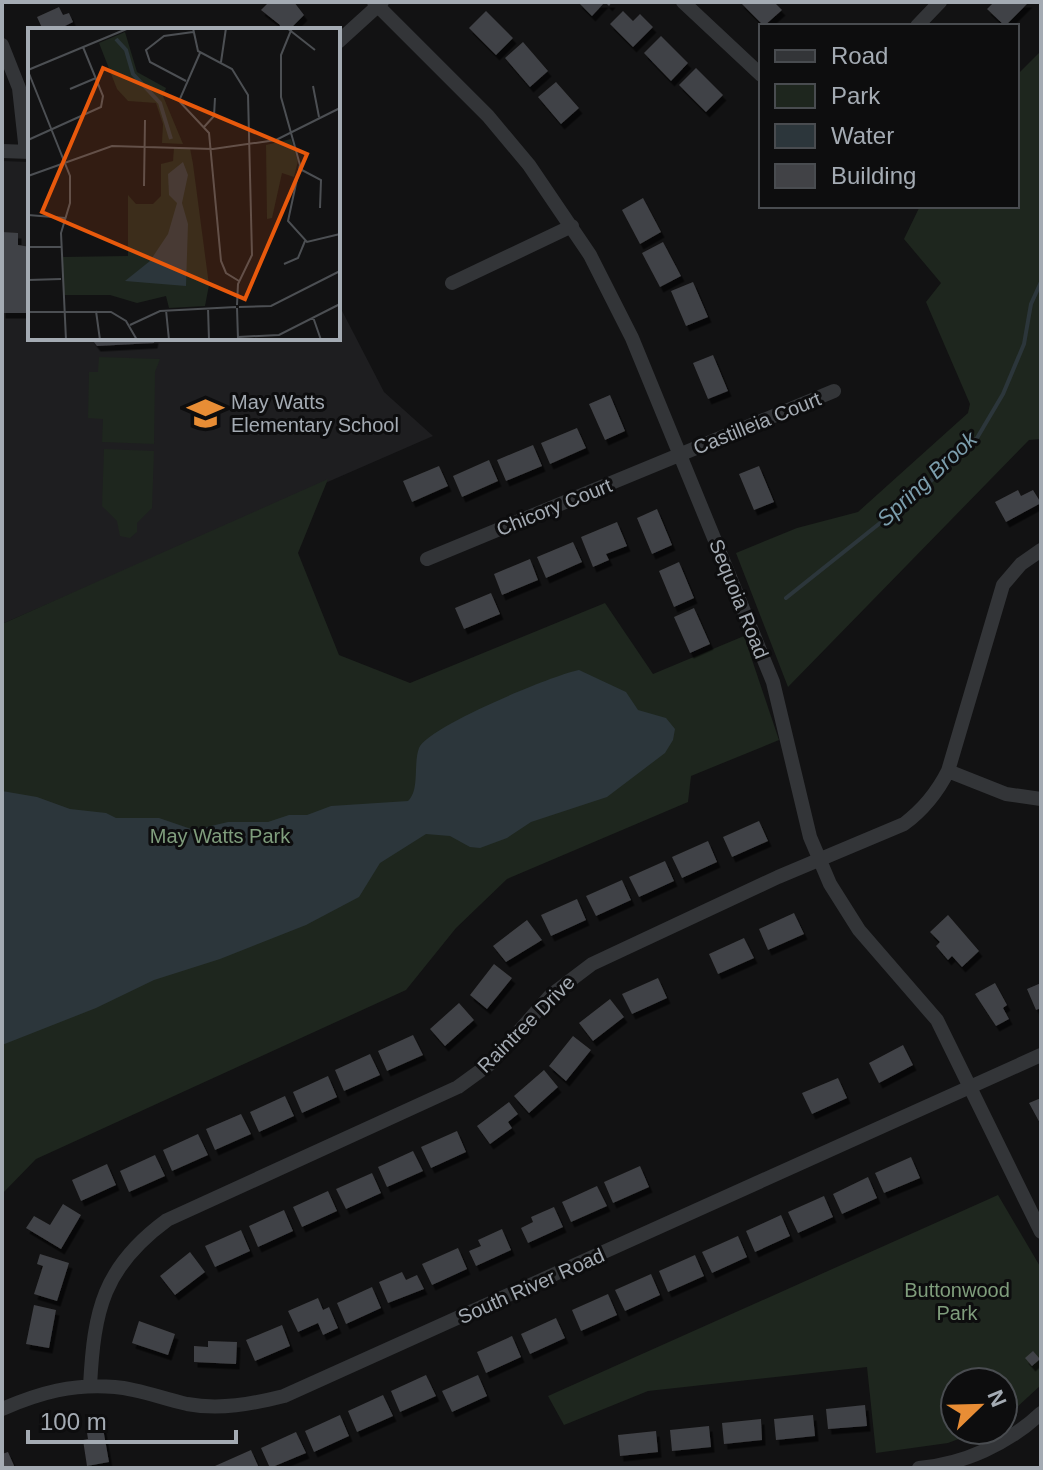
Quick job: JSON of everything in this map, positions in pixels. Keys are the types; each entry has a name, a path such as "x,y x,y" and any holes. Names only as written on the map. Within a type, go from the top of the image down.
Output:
{"street":[{"path":"683,2 759,73"},
{"path":"919,24 940,2"},
{"path":"340,40 378,3"},
{"name":"Sequoia Road","path":"378,3 488,116 529,165 572,226 616,303 773,682 790,741 810,837 820,859 859,930 937,1020 1041,1232"},
{"path":"2,45 23,102 28,152 2,151"},
{"path":"452,283 572,226"},
{"name":"Castilleia Court","path":"681,455 834,391"},
{"name":"Chicory Court","path":"427,559 681,455"},
{"name":"Raintree Drive","path":"90,1386 95,1319 106,1286 126,1256 158,1227 458,1087 491,1063 551,995 580,971 820,859 904,824 928,804 948,771 997,600 1011,575 1041,550"},
{"path":"948,771 1006,794 1041,799"},
{"name":"South River Road","path":"2,1409 39,1394 90,1386 117,1387 206,1406 244,1405 284,1396 1041,1055"},
{"path":"919,1468 938,1467 1003,1441 1041,1413"}],"shaded area":[{"name":"May Watts Elementary School","path":"2,161 28,162 28,340 340,340 340,307 384,392 433,436 2,624"}],"green space":[{"path":"1041,51 1041,439 1029,440 788,687 736,553 797,528 858,512 968,413 970,404 926,302 941,283 904,239 919,208 1019,208 1019,73"},
{"path":"99,357 160,359 155,372 154,444 102,442 103,419 88,418 89,372 98,372"},
{"path":"104,449 154,451 152,508 137,523 137,532 130,538 120,536 117,521 102,506"},
{"name":"May Watts Park","path":"328,479 298,553 339,655 410,683 605,603 653,674 744,636 779,740 691,776 688,802 507,879 456,928 406,990 36,1159 2,1194 2,624"},
{"name":"Buttonwood Park","path":"998,1195 1041,1268 1041,1385 1019,1405 1019,1366 939,1366 939,1444 876,1453 867,1367 648,1391 564,1425 548,1396"}],"water":[{"path":"579,670 626,692 638,710 666,718 675,729 665,753 607,797 531,822 507,838 480,848 470,847 450,836 426,834 380,863 359,897 306,925 220,959 154,980 96,1008 2,1045 2,791 37,797 70,809 106,813 116,818 159,818 194,830 228,822 268,822 289,815 307,815 331,806 408,801 414,790 419,748 427,739 492,703"}],"building":[{"path":"269,2 294,2 304,15 291,28 279,28 280,25 261,10"},
{"path":"578,2 605,2 592,16"},
{"path":"740,2 774,2 782,10 766,24 762,24"},
{"path":"994,2 1029,2 1007,24 1003,24 987,9"},
{"path":"59,7 63,15 69,13 73,22 66,28 42,28 37,17"},
{"path":"486,11 513,38 496,55 469,28"},
{"path":"623,11 633,21 640,14 653,27 633,47 610,24"},
{"path":"661,36 688,63 671,81 644,53"},
{"path":"523,42 548,71 530,87 505,58"},
{"path":"696,68 723,95 706,112 679,85"},
{"path":"556,82 579,108 561,124 538,97"},
{"path":"643,198 661,232 640,244 622,210"},
{"path":"2,232 18,233 18,245 28,247 28,313 2,313"},
{"path":"663,242 681,276 660,287 642,253"},
{"path":"693,282 708,317 686,326 671,291"},
{"path":"92,340 155,340 154,343 97,346"},
{"path":"713,355 728,391 708,399 693,363"},
{"path":"610,395 625,431 605,440 589,404"},
{"path":"577,428 586,448 550,464 541,443"},
{"path":"533,445 542,466 506,481 497,460"},
{"path":"489,460 498,481 462,497 453,476"},
{"path":"439,466 448,486 412,502 403,481"},
{"path":"759,466 774,502 754,510 739,474"},
{"path":"1018,490 1021,496 1033,490 1041,503 1006,522 995,502"},
{"path":"657,509 672,545 652,554 637,518"},
{"path":"617,522 627,546 606,554 609,560 593,567 581,537"},
{"path":"573,542 582,562 546,578 537,557"},
{"path":"530,559 538,580 502,595 494,574"},
{"path":"679,562 694,598 674,607 659,571"},
{"path":"491,593 500,614 464,629 455,608"},
{"path":"694,608 710,644 690,653 674,617"},
{"path":"759,821 768,841 732,857 723,837"},
{"path":"708,841 717,862 682,878 672,857"},
{"path":"665,861 674,881 639,897 629,877"},
{"path":"622,880 631,900 596,916 586,896"},
{"path":"577,899 586,920 551,936 541,915"},
{"path":"794,913 804,934 768,950 759,929"},
{"path":"948,915 979,951 962,967 952,956 948,960 936,946 940,942 930,932"},
{"path":"527,920 542,940 506,962 493,946"},
{"path":"744,938 754,958 718,974 709,954"},
{"path":"494,964 512,978 487,1009 470,995"},
{"path":"658,978 667,998 632,1014 622,994"},
{"path":"995,983 1007,1005 1003,1008 1009,1019 996,1026 975,994"},
{"path":"1041,983 1041,1008 1036,1010 1027,989"},
{"path":"610,999 624,1017 593,1041 579,1023"},
{"path":"459,1003 474,1020 445,1046 430,1029"},
{"path":"413,1035 423,1055 387,1071 378,1051"},
{"path":"573,1036 591,1050 566,1081 549,1066"},
{"path":"903,1045 913,1065 879,1083 869,1063"},
{"path":"370,1054 380,1075 344,1091 335,1070"},
{"path":"544,1070 558,1087 529,1113 514,1096"},
{"path":"328,1076 337,1097 302,1113 293,1092"},
{"path":"838,1078 847,1098 812,1114 802,1093"},
{"path":"285,1096 294,1116 259,1132 250,1112"},
{"path":"1041,1098 1041,1125 1029,1103"},
{"path":"509,1102 518,1114 508,1122 512,1128 490,1144 477,1126"},
{"path":"241,1114 251,1134 215,1150 206,1129"},
{"path":"457,1131 466,1152 431,1168 421,1147"},
{"path":"198,1134 208,1155 172,1171 163,1150"},
{"path":"413,1151 423,1171 387,1187 378,1167"},
{"path":"155,1155 165,1176 129,1192 120,1171"},
{"path":"911,1157 920,1178 884,1193 875,1173"},
{"path":"107,1164 116,1185 81,1201 72,1180"},
{"path":"640,1166 649,1187 613,1203 604,1182"},
{"path":"372,1173 381,1193 346,1209 336,1189"},
{"path":"868,1177 877,1198 842,1214 833,1194"},
{"path":"597,1186 607,1206 571,1222 562,1202"},
{"path":"328,1191 337,1211 302,1227 293,1207"},
{"path":"824,1196 833,1217 798,1233 788,1212"},
{"path":"63,1204 81,1215 61,1249 26,1228 34,1216 50,1225"},
{"path":"554,1207 563,1227 528,1243 521,1228 533,1222 531,1217"},
{"path":"284,1210 293,1231 258,1247 249,1226"},
{"path":"781,1215 790,1236 755,1252 746,1231"},
{"path":"502,1229 511,1250 476,1266 469,1251 481,1246 478,1240"},
{"path":"241,1230 250,1251 215,1267 205,1246"},
{"path":"738,1236 747,1257 712,1273 702,1252"},
{"path":"458,1248 467,1269 432,1285 422,1264"},
{"path":"190,1252 205,1272 175,1295 160,1276"},
{"path":"40,1254 69,1263 57,1301 34,1294 43,1266 37,1264"},
{"path":"695,1255 704,1276 668,1292 659,1271"},
{"path":"402,1272 406,1280 417,1275 424,1289 388,1303 379,1282"},
{"path":"651,1274 660,1295 625,1311 615,1290"},
{"path":"372,1287 381,1308 346,1324 337,1303"},
{"path":"608,1294 617,1315 581,1331 572,1310"},
{"path":"318,1298 323,1310 329,1307 338,1328 323,1335 318,1323 298,1332 288,1311"},
{"path":"34,1305 56,1310 49,1348 26,1344"},
{"path":"556,1318 565,1338 530,1354 521,1334"},
{"path":"139,1321 175,1334 168,1355 132,1343"},
{"path":"282,1325 290,1346 255,1361 246,1340"},
{"path":"512,1336 521,1357 486,1373 477,1352"},
{"path":"208,1341 237,1342 236,1364 194,1362 194,1346 208,1347"},
{"path":"1033,1351 1040,1359 1032,1366 1025,1358"},
{"path":"426,1375 436,1396 400,1412 391,1391"},
{"path":"478,1375 487,1396 452,1412 442,1391"},
{"path":"383,1395 393,1416 357,1432 348,1411"},
{"path":"865,1405 867,1426 828,1429 826,1409"},
{"path":"340,1415 349,1436 314,1452 305,1431"},
{"path":"813,1415 815,1436 776,1440 774,1419"},
{"path":"761,1419 762,1440 724,1444 722,1423"},
{"path":"102,1423 109,1462 87,1466 83,1440 88,1439 86,1426"},
{"path":"709,1426 711,1447 672,1451 670,1430"},
{"path":"656,1431 658,1452 620,1456 618,1435"},
{"path":"296,1432 306,1453 270,1468 261,1448"},
{"path":"251,1450 259,1468 215,1466"},
{"path":"8,1452 15,1468 2,1468 2,1454"}],"waterway":[{"name":"Spring Brook","path":"786,598 919,492 977,438 1003,394 1024,344 1031,304 1041,282"}],"place":[{"name":"May Watts Elementary School","path":"205,414"}]}
